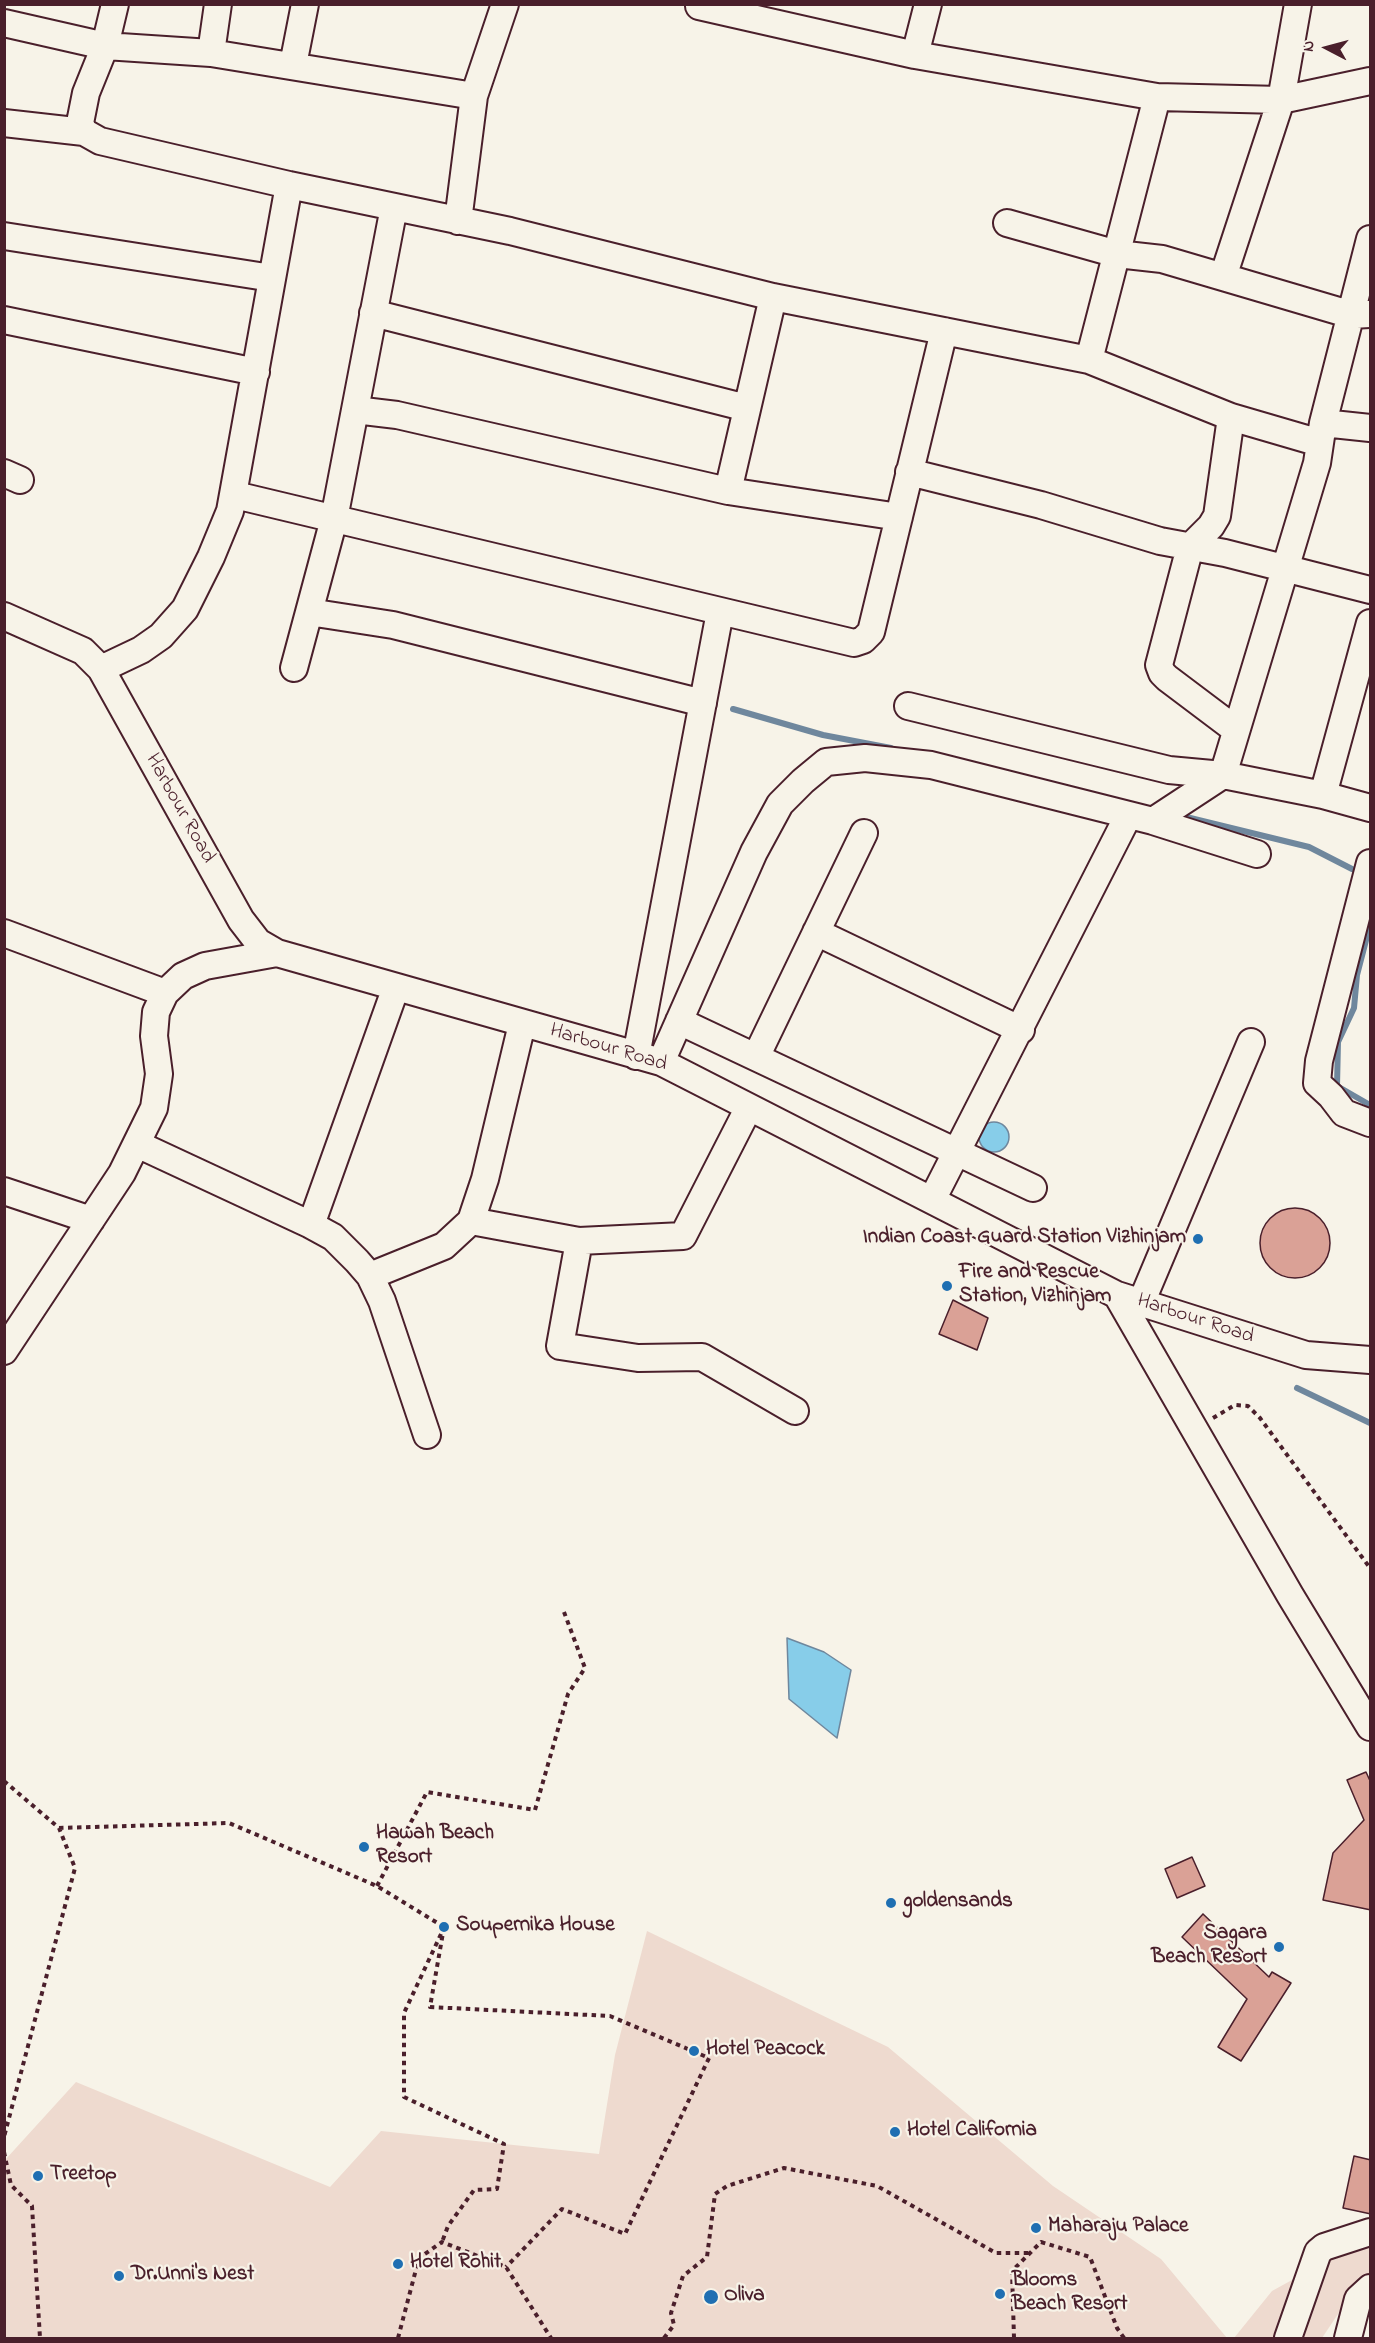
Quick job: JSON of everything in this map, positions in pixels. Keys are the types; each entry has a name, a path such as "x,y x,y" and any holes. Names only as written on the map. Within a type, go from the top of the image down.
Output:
{"street":[{"path":"84,132 80,123 86,93 105,46 115,4"},
{"path":"211,53 218,4"},
{"path":"293,65 305,4"},
{"path":"458,220 474,96 505,4"},
{"path":"915,55 928,4"},
{"path":"1223,277 1281,100 1298,4"},
{"path":"699,6 915,55 1157,97 1281,100 1371,81"},
{"path":"4,23 105,46 211,53 474,96"},
{"path":"1089,360 1157,97"},
{"path":"4,123 84,132 100,141 289,185 458,220 773,297 1089,360 1231,417 1322,433 1371,428"},
{"path":"101,669 141,650 161,636 185,609 211,557 235,495 289,185"},
{"path":"294,668 334,519 394,207"},
{"path":"1007,223 1117,254 1162,259 1361,315"},
{"path":"4,236 273,278"},
{"path":"1153,821 1223,775 1317,464 1322,433 1361,315 1371,239"},
{"path":"728,491 773,297"},
{"path":"373,313 747,408"},
{"path":"4,320 256,372"},
{"path":"235,495 854,644 863,640 871,632 944,331"},
{"path":"355,410 397,415 728,491 899,517"},
{"path":"1231,417 1217,516 1211,526 1190,547 1159,665 1167,678 1236,730"},
{"path":"909,472 1041,505 1160,541 1225,553 1371,590"},
{"path":"309,612 393,625 703,703"},
{"path":"636,1056 720,612"},
{"name":"Harbour Road","path":"4,616 83,651 101,669 241,920 258,942 277,953 661,1062 1129,1299 1306,1355 1371,1360"},
{"path":"1323,795 1371,623"},
{"path":"908,706 1169,770 1223,775 1323,795 1371,808"},
{"path":"661,1062 754,852 780,804 802,781 826,762 865,758 932,765 1153,821 1257,854"},
{"path":"932,1200 1021,1030 1128,816"},
{"path":"756,1057 864,833"},
{"path":"1371,863 1319,1061 1317,1083 1332,1096 1344,1113 1371,1123"},
{"path":"816,932 1021,1030"},
{"path":"4,933 165,993"},
{"path":"4,1351 122,1173 154,1108 159,1074 154,1036 156,1012 165,993 183,976 205,966 277,953"},
{"path":"311,1225 396,987"},
{"path":"679,1021 1033,1188"},
{"path":"370,1276 444,1245 471,1221 485,1179 522,1023"},
{"path":"1251,1042 1129,1299 1194,1429 1290,1595 1371,1727"},
{"path":"471,1221 579,1241 683,1236 749,1107"},
{"path":"137,1144 333,1237 370,1276 382,1301 427,1435"},
{"path":"4,1191 91,1220"},
{"path":"579,1241 560,1346 638,1358 702,1357 795,1411"},
{"path":"1288,2338 1318,2252 1324,2247 1371,2232"},
{"path":"1348,2338 1358,2299 1371,2288"}],"path":[{"path":"1194,1429 1235,1405 1248,1406 1260,1418 1371,1568"},
{"path":"377,1886 427,1792 535,1810 568,1694 585,1668 564,1612"},
{"path":"4,1781 59,1828 75,1868 4,2137"},
{"path":"59,1828 229,1823 377,1886 444,1927"},
{"path":"398,2338 419,2258 442,2242 448,2226 474,2190 497,2189 504,2144 404,2097 404,2013 444,1927"},
{"path":"444,1927 430,2007 610,2016 709,2058 625,2234 562,2209 506,2268"},
{"path":"4,2152 11,2185 32,2206 40,2338"},
{"path":"664,2338 674,2325 671,2313 683,2276 707,2257 715,2194 727,2186 784,2168 877,2186 996,2253 1030,2253"},
{"path":"442,2242 506,2268 550,2338"},
{"path":"1014,2338 1012,2271 1041,2242 1090,2257 1117,2328 1124,2338"}],"shaded area":[{"path":"647,1931 888,2047 1053,2186 1161,2259 1227,2338 5,2338 5,2160 76,2082 330,2187 381,2131 599,2154 615,2055"},
{"path":"1370,2237 1370,2277 1362,2278 1322,2338 1234,2338 1272,2291"}],"water":[{"path":"994,1122 1005,1126 1009,1137 1005,1148 994,1152 983,1148 979,1137 983,1126"},
{"path":"787,1638 824,1652 851,1670 837,1738 789,1699"}],"building":[{"path":"1295,1208 1314,1214 1324,1224 1330,1243 1324,1262 1314,1272 1295,1278 1276,1272 1266,1262 1260,1243 1266,1224 1276,1214"},
{"path":"953,1300 988,1318 977,1350 939,1334"},
{"path":"1366,1772 1371,1783 1371,1910 1323,1900 1333,1853 1364,1820 1347,1780"},
{"path":"1192,1857 1205,1886 1177,1898 1165,1869"},
{"path":"1203,1914 1269,1977 1272,1972 1291,1983 1241,2061 1218,2047 1247,1999 1182,1937"},
{"path":"1354,2156 1371,2160 1371,2214 1343,2208"}],"waterway":[{"path":"733,709 823,735 891,748"},
{"path":"1178,815 1309,847 1352,869"},
{"path":"1370,925 1357,975 1354,1008 1338,1042 1337,1086 1370,1105"},
{"path":"1297,1388 1370,1423"}],"place":[{"name":"Indian Coast Guard Station Vizhinjam","path":"1198,1239"},
{"name":"Fire and Rescue Station, Vizhinjam","path":"947,1286"},
{"name":"Hawah Beach Resort","path":"364,1847"},
{"name":"goldensands","path":"891,1903"},
{"name":"Soupernika House","path":"444,1927"},
{"name":"Sagara Beach Resort","path":"1279,1947"},
{"name":"Hotel Peacock","path":"694,2051"},
{"name":"Hotel California","path":"895,2132"},
{"name":"Treetop","path":"38,2176"},
{"name":"Maharaju Palace","path":"1036,2228"},
{"name":"Hotel Rohit","path":"398,2264"},
{"name":"Dr.Unni's Nest","path":"119,2276"},
{"name":"Blooms Beach Resort","path":"1000,2294"},
{"name":"Oliva","path":"711,2297"}]}
